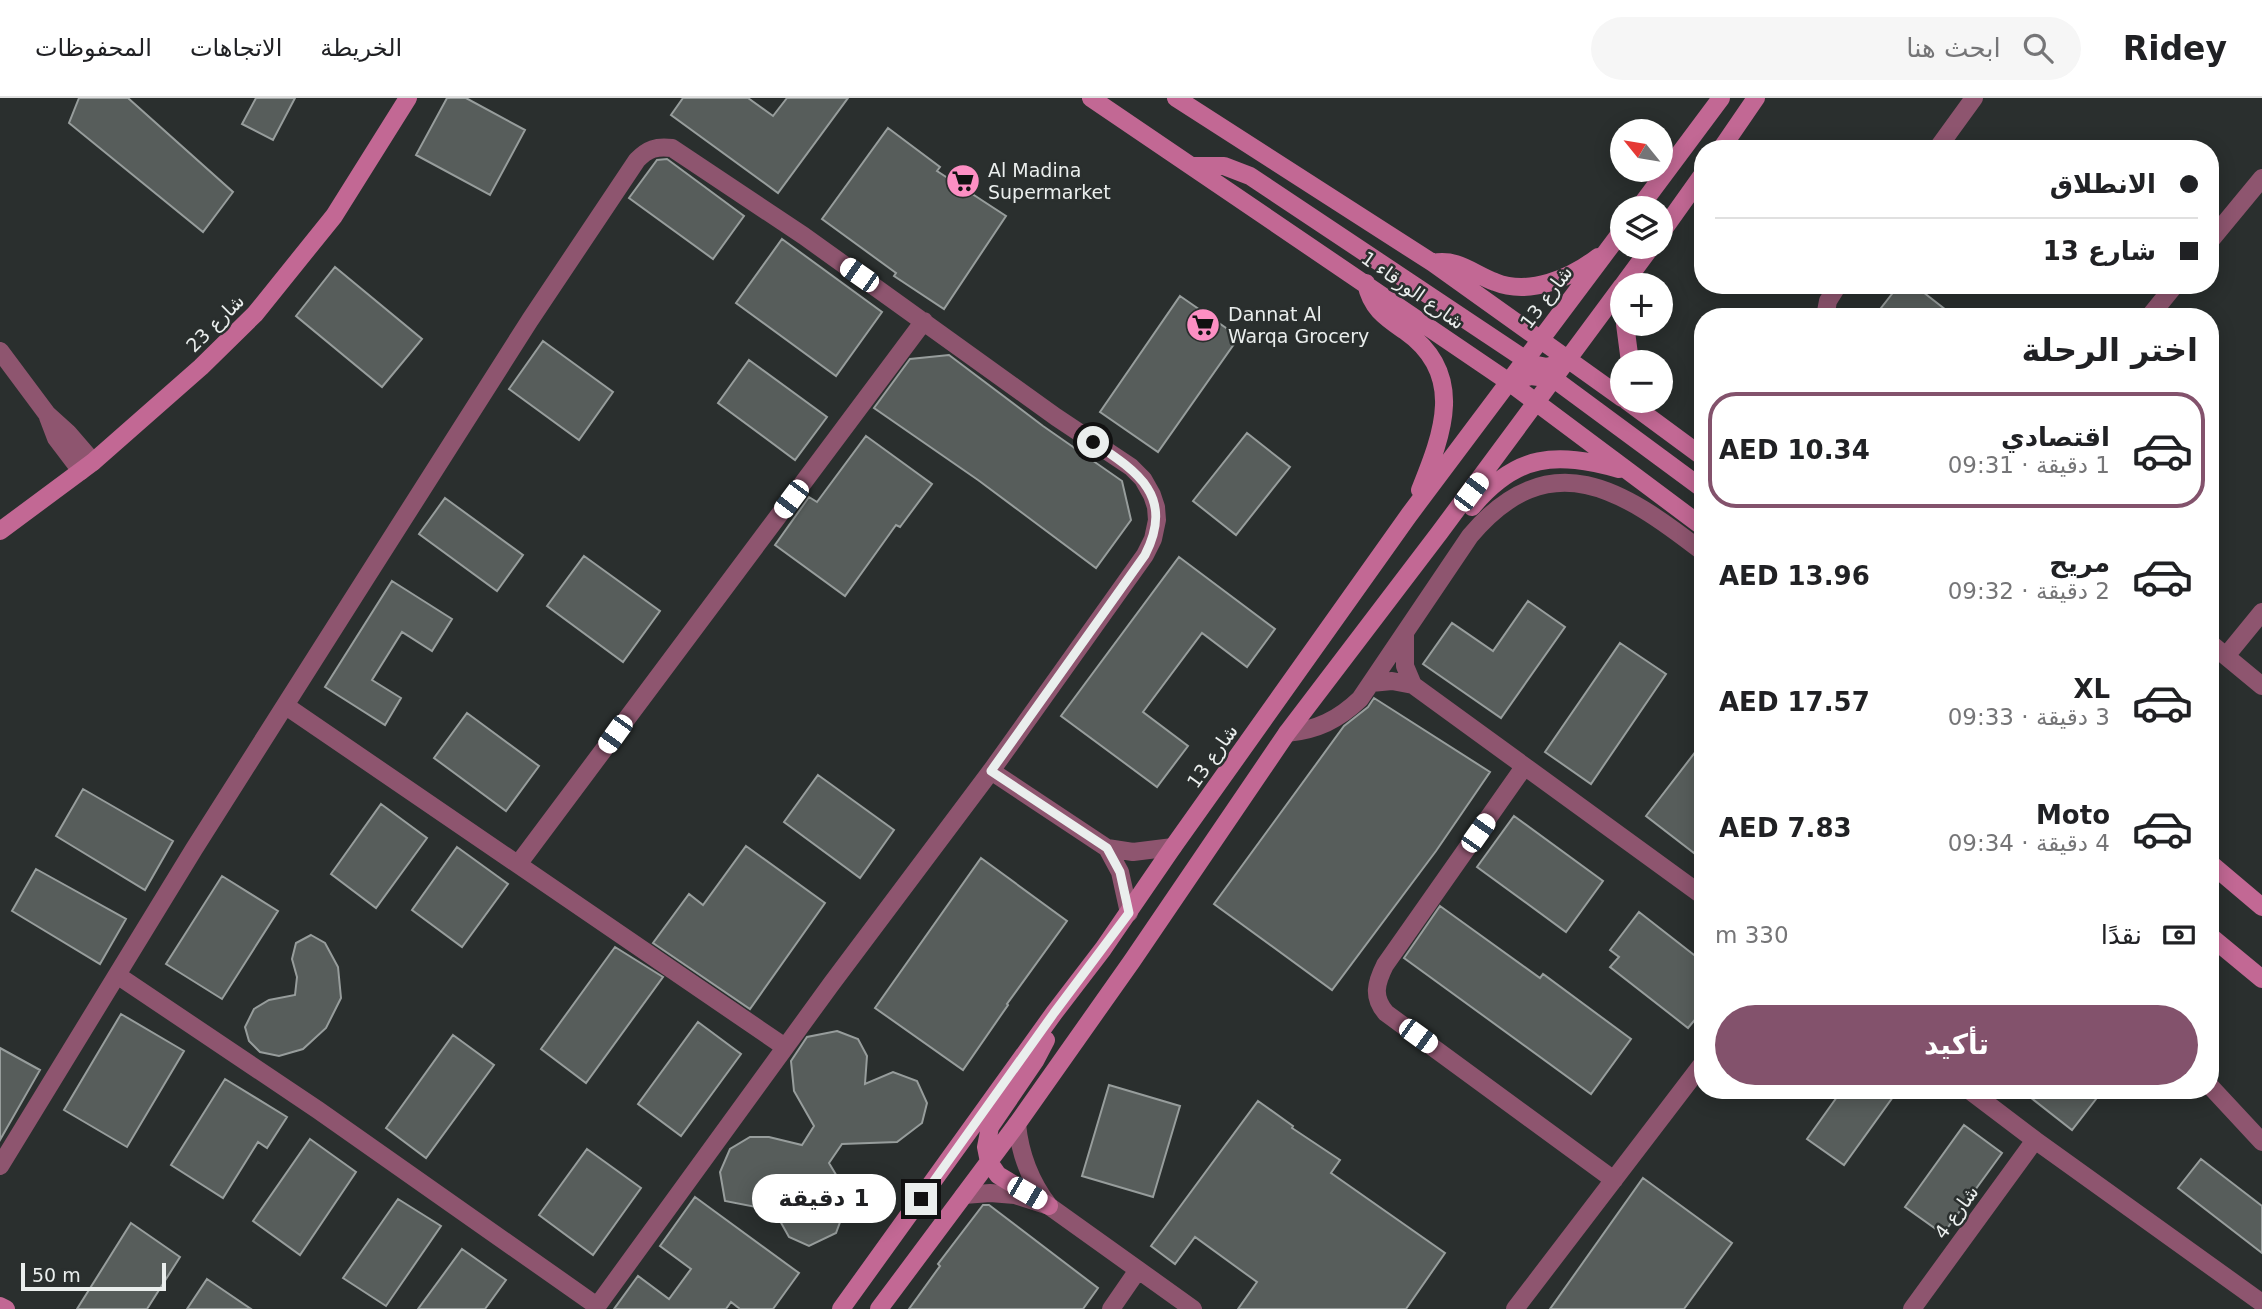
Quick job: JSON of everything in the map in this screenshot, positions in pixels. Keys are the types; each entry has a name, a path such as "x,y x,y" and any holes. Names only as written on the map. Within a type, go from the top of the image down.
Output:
{"street":[{"name":"شارع 23","path":"0,531 87,466 201,366 267,300 334,216 408,98"},
{"name":"شارع الورقاء 1","path":"1091,98 1509,382 1694,520"},
{"name":"شارع الورقاء 1","path":"1176,98 1433,263 1610,389"},
{"path":"1648,196 1721,98"},
{"path":"1727,140 1756,98"},
{"path":"1944,140 1974,98"},
{"path":"0,1166 117,975 530,320 637,160 646,151 659,146 672,148 688,157 1130,467 1143,480 1152,495 1157,520 1145,555 991,771 596,1307 318,1110 117,975"},
{"path":"1193,166 1224,166 1250,176 1525,360 1547,367 1569,360"},
{"path":"2219,231 2262,178"},
{"path":"1673,216 1694,187"},
{"path":"1433,263 1452,261 1493,282 1505,286 1529,287 1576,271 1610,244"},
{"name":"شارع 13","path":"841,1309 1129,913 1409,514 1610,247"},
{"path":"1366,283 1376,309 1420,344 1443,381 1445,413 1442,430 1409,514"},
{"path":"2156,308 2168,294"},
{"path":"879,1309 1017,1124 1287,733 1610,304"},
{"path":"519,863 924,321"},
{"path":"0,351 47,414 56,438 87,466"},
{"path":"1509,382 1531,376 1554,379 1694,482"},
{"path":"1644,413 1694,450"},
{"path":"1653,413 1661,425"},
{"path":"1440,532 1462,520 1493,484 1531,463 1546,459 1578,459 1630,471"},
{"path":"1287,733 1308,731 1327,724 1345,713 1360,699 1470,536 1486,517 1506,501 1529,490 1572,482 1600,487 1652,514 1694,545"},
{"path":"2226,656 2262,612"},
{"path":"1405,633 1405,666 1413,685"},
{"path":"2219,650 2262,686"},
{"path":"1371,683 1392,681 1413,685 1694,890"},
{"path":"286,706 785,1047"},
{"path":"1524,767 1385,965 1376,990 1379,1004 1386,1013 1614,1180"},
{"path":"991,771 1107,848 1133,852 1173,847"},
{"path":"1107,848 1120,872 1129,913"},
{"path":"2219,871 2262,907"},
{"path":"2219,943 2262,979"},
{"path":"1054,1013 1042,1050 987,1133 986,1147 992,1169 1049,1206 1193,1309"},
{"path":"1516,1309 1694,1075"},
{"path":"2219,1095 2260,1135"},
{"path":"1981,1099 2262,1304"},
{"path":"1017,1124 1026,1168 1049,1206"},
{"name":"شارع 4","path":"1912,1309 2035,1140"},
{"path":"964,1195 1015,1195 1049,1206"},
{"path":"1111,1309 1138,1270"},
{"path":"0,1306 6,1309"}],"building":[{"path":"79,98 128,98 233,192 203,232 69,123"},
{"path":"256,98 295,98 273,140 242,124"},
{"path":"447,98 466,98 525,130 490,195 416,155"},
{"path":"683,98 748,98 773,116 787,98 848,98 778,193 671,115"},
{"path":"888,128 940,167 937,171 1006,216 944,309 894,276 896,273 822,219"},
{"path":"667,159 744,216 713,259 629,198 657,160"},
{"path":"782,239 882,312 836,376 736,303"},
{"path":"335,267 422,339 382,387 296,316"},
{"path":"1892,294 1926,294 1943,308 1881,308"},
{"path":"1180,296 1239,337 1158,452 1100,412"},
{"path":"543,341 613,392 579,440 509,389"},
{"path":"949,355 1122,481 1131,520 1096,568 978,480 874,408 910,359"},
{"path":"749,360 827,417 795,460 718,403"},
{"path":"1247,433 1290,467 1236,535 1193,501"},
{"path":"866,436 932,484 900,527 896,525 845,596 775,545 809,497 817,502"},
{"path":"445,498 523,555 497,591 419,534"},
{"path":"584,556 660,611 623,662 547,606"},
{"path":"1179,557 1275,629 1247,667 1202,633 1143,712 1188,746 1157,787 1061,716"},
{"path":"392,581 452,619 432,651 402,632 372,680 401,698 385,725 325,687"},
{"path":"1528,601 1565,627 1501,718 1423,664 1452,623 1493,651"},
{"path":"1620,643 1666,674 1591,784 1545,752"},
{"path":"1374,698 1490,772 1436,851 1332,990 1214,904 1344,726 1368,707"},
{"path":"467,713 539,766 506,811 434,758"},
{"path":"1694,754 1694,853 1646,816"},
{"path":"818,775 894,830 860,878 784,822"},
{"path":"83,789 173,841 145,890 56,836"},
{"path":"381,804 427,838 376,908 331,874"},
{"path":"1514,816 1603,881 1566,932 1477,867"},
{"path":"746,846 825,903 750,1009 653,943 689,894 703,905"},
{"path":"457,847 508,884 462,947 412,910"},
{"path":"981,858 1067,921 963,1070 875,1008"},
{"path":"36,869 126,919 100,964 12,911"},
{"path":"222,876 278,911 222,999 166,964"},
{"path":"1440,906 1540,978 1543,974 1631,1039 1591,1094 1404,958"},
{"path":"1639,912 1694,955 1694,1021 1688,1028 1610,967 1619,957 1610,950"},
{"path":"311,935 325,943 338,967 341,998 326,1028 303,1049 279,1056 260,1052 249,1041 245,1027 254,1009 269,1000 295,995 297,977 292,959 296,943"},
{"path":"615,947 663,977 586,1083 541,1049"},
{"path":"121,1014 184,1051 127,1147 64,1110"},
{"path":"698,1022 741,1054 681,1136 638,1104"},
{"path":"837,1031 858,1039 867,1056 865,1084 893,1072 917,1081 927,1103 922,1123 897,1142 842,1144 829,1163 841,1183 843,1214 836,1233 809,1246 789,1237 770,1203 761,1208 725,1201 720,1172 730,1149 750,1137 769,1137 802,1145 814,1126 794,1091 791,1061 807,1037"},
{"path":"453,1035 494,1065 426,1158 386,1128"},
{"path":"0,1048 40,1070 0,1140"},
{"path":"225,1079 287,1117 267,1148 258,1142 223,1198 171,1165"},
{"path":"1109,1085 1180,1106 1153,1197 1082,1176"},
{"path":"1836,1099 1892,1099 1844,1165 1807,1139"},
{"path":"2032,1099 2096,1099 2072,1130"},
{"path":"1258,1101 1340,1160 1331,1173 1445,1253 1406,1309 1238,1309 1257,1282 1195,1237 1175,1264 1151,1246"},
{"path":"1964,1125 2002,1153 1943,1234 1905,1207"},
{"path":"310,1139 356,1172 300,1255 253,1221"},
{"path":"587,1149 641,1188 593,1255 539,1215"},
{"path":"2201,1159 2262,1206 2262,1253 2178,1188"},
{"path":"1643,1178 1732,1243 1684,1309 1550,1309"},
{"path":"695,1197 799,1273 773,1309 740,1309 731,1302 726,1309 614,1309 638,1276 669,1299 691,1269 660,1246"},
{"path":"398,1199 441,1226 386,1306 343,1278"},
{"path":"983,1205 989,1205 1098,1288 1083,1309 909,1309 940,1266 938,1264"},
{"path":"131,1223 180,1257 147,1309 77,1309"},
{"path":"462,1249 506,1280 485,1309 418,1309"},
{"path":"207,1279 251,1309 187,1309"}],"place":[{"name":"Al Madina Supermarket","path":"963,181"},
{"name":"Dannat Al Warqa Grocery","path":"1203,325"}],"route":[{"path":"921,1199 1129,913 1125,886 1107,848 991,771 1145,555 1153,538 1157,520 1156,507 1143,480 1130,467 1093,442"}]}
